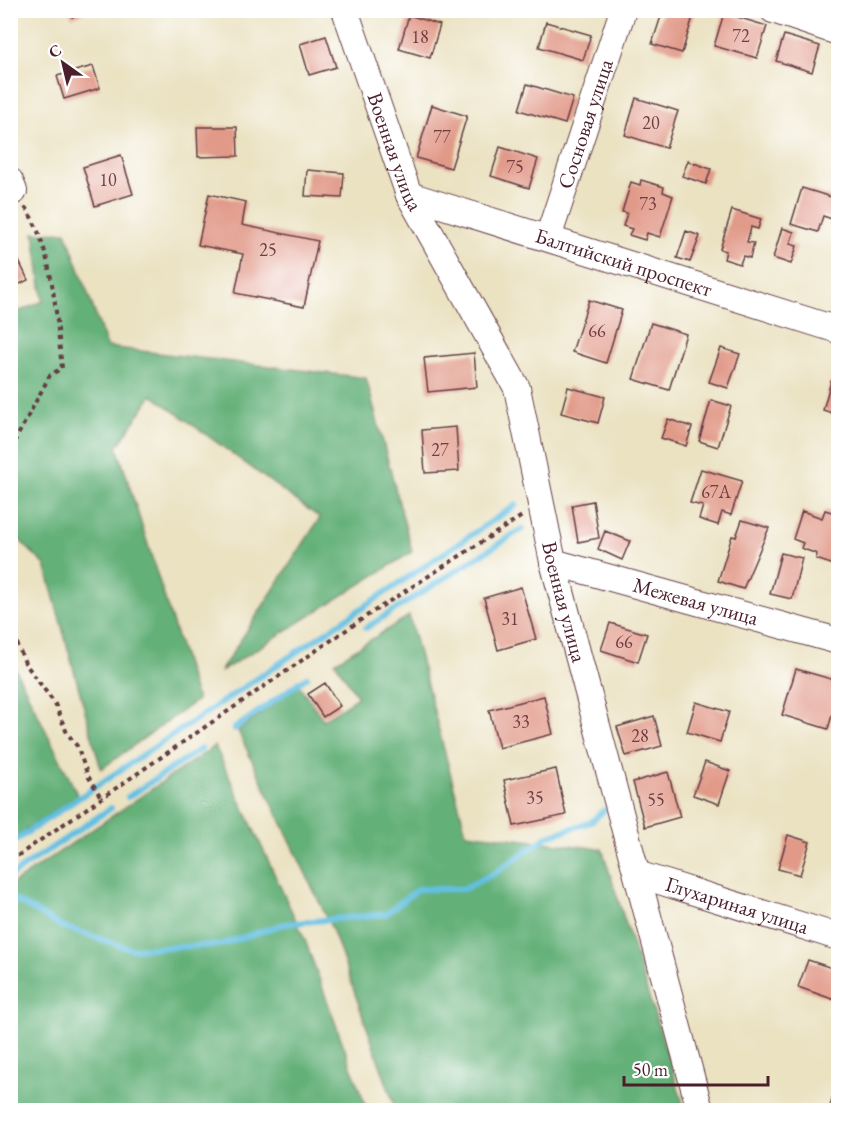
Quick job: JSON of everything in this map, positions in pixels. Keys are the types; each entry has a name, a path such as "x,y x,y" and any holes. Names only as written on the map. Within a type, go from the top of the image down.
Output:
{"street":[{"name":"Военная улица","path":"345,10 409,195 517,388 553,562 700,1110"},
{"name":"Сосновая улица","path":"548,238 623,10"},
{"path":"773,10 838,32"},
{"name":"Балтийский проспект","path":"409,195 838,330"},
{"name":"Межевая улица","path":"553,562 838,642"},
{"name":"Глухариная улица","path":"637,874 838,937"}],"path":[{"path":"10,450 50,375 62,368 44,247 33,219 12,186"},
{"path":"10,861 368,615 510,522 540,507"},
{"path":"10,626 25,663 55,704 67,733 77,746 88,776 102,799"}],"green space":[{"path":"66,232 107,347 366,378 412,552 220,672 320,518 152,395 117,447 197,700 101,769 45,565 11,532 11,315 43,301 34,233"},
{"path":"409,616 466,833 602,849 685,1110 396,1110 333,931 238,731 299,685 323,720 358,697 335,662"},
{"path":"10,658 78,796 11,840 10,840"},
{"path":"215,746 305,940 367,1110 11,1110 11,885"}],"building":[{"path":"69,10 90,10 90,11 72,17"},
{"path":"663,10 695,10 682,53 652,44"},
{"path":"724,13 767,26 757,58 714,46"},
{"path":"409,15 440,25 430,58 399,49"},
{"path":"546,22 591,35 583,60 539,47"},
{"path":"784,35 820,46 812,72 776,61"},
{"path":"326,36 336,67 309,75 300,44"},
{"path":"93,66 100,88 64,99 57,76"},
{"path":"527,84 573,98 565,124 519,110"},
{"path":"636,98 678,111 666,148 625,135"},
{"path":"432,105 467,116 451,168 416,158"},
{"path":"197,127 237,127 238,156 198,157"},
{"path":"500,147 538,159 529,188 491,176"},
{"path":"121,155 133,194 95,206 83,167"},
{"path":"688,161 711,169 706,184 682,176"},
{"path":"307,170 344,173 342,198 305,196"},
{"path":"641,180 664,187 663,192 673,196 660,237 647,233 645,240 629,235 632,229 623,226 627,213 622,212 631,182 640,185"},
{"path":"802,188 838,199 838,221 823,216 818,232 791,224"},
{"path":"209,194 246,202 242,225 318,241 304,307 235,293 243,254 198,245"},
{"path":"732,210 761,219 758,229 751,227 747,242 754,243 750,258 743,256 740,264 724,259 726,251 720,249"},
{"path":"782,228 794,232 790,244 797,246 791,264 773,258"},
{"path":"686,231 700,236 690,262 677,258"},
{"path":"10,242 28,280 10,289"},
{"path":"589,300 622,310 606,363 572,352"},
{"path":"651,323 686,334 669,390 633,379"},
{"path":"721,348 740,354 728,388 709,382"},
{"path":"474,353 477,387 428,392 424,358"},
{"path":"831,381 838,383 838,415 823,410"},
{"path":"568,387 605,397 598,423 561,413"},
{"path":"711,400 731,406 718,447 699,441"},
{"path":"668,419 692,427 686,446 661,438"},
{"path":"456,427 459,471 425,473 422,430"},
{"path":"701,469 742,481 731,515 722,512 718,525 699,519 703,506 690,503"},
{"path":"593,501 599,538 578,542 572,505"},
{"path":"825,510 838,514 837,566 816,559 817,554 801,548 803,543 793,539 802,511 822,518"},
{"path":"742,520 769,528 743,589 718,581 732,536 736,537"},
{"path":"605,531 630,541 622,560 598,549"},
{"path":"781,553 802,558 792,599 770,594"},
{"path":"521,587 536,639 498,650 484,598"},
{"path":"610,623 647,634 638,662 601,650"},
{"path":"796,669 838,681 838,695 828,729 782,715"},
{"path":"325,683 340,706 323,717 308,694"},
{"path":"544,696 553,734 499,748 489,710"},
{"path":"696,702 729,712 720,742 687,732"},
{"path":"654,716 662,746 626,756 617,727"},
{"path":"705,762 730,771 719,804 693,795"},
{"path":"556,769 566,815 514,826 504,780"},
{"path":"668,772 680,817 645,827 633,782"},
{"path":"788,835 810,842 800,875 778,869"},
{"path":"808,960 838,970 838,991 835,1000 798,987"},
{"path":"836,1086 838,1087 838,1110 829,1110"}],"waterway":[{"path":"10,844 516,505"},
{"path":"366,628 522,529"},
{"path":"234,729 307,677"},
{"path":"128,797 201,749"},
{"path":"10,876 111,808"},
{"path":"10,897 61,926 131,949 219,945 284,924 386,914 418,889 463,889 495,873 548,836 591,822 604,810"}]}
